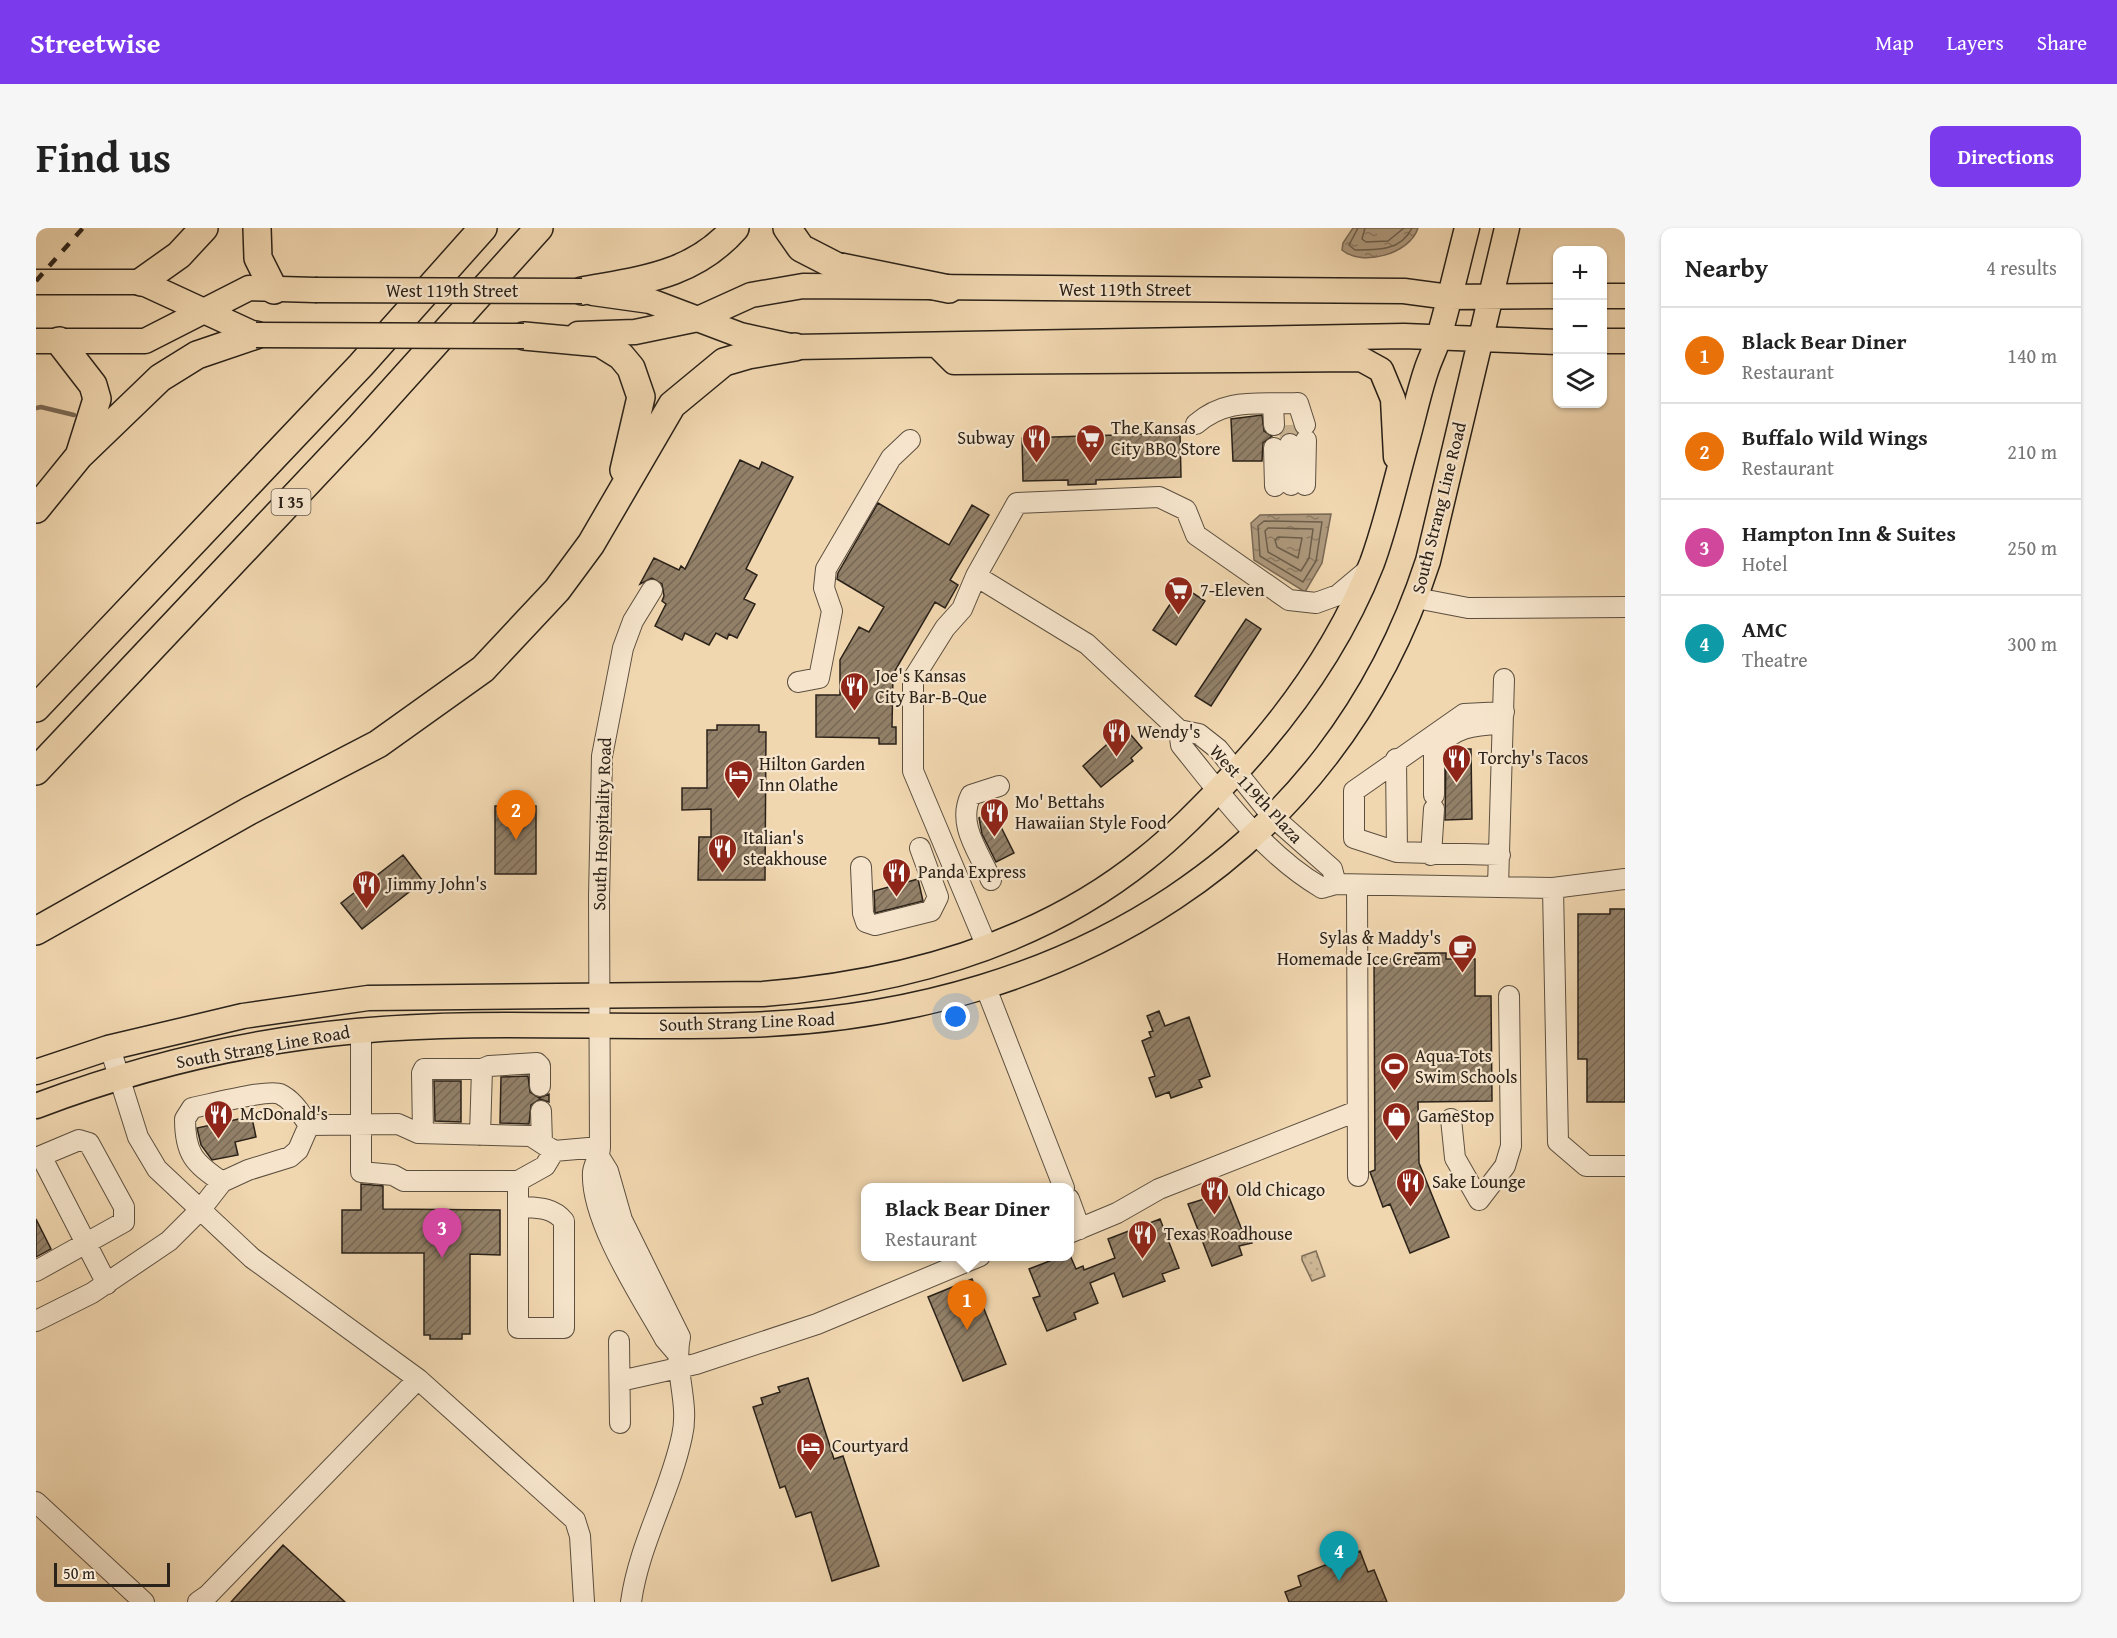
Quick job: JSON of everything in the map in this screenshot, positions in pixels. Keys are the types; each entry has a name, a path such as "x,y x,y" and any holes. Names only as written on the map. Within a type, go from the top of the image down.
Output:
{"highway":[{"path":"141,282 179,255 204,228"},
{"path":"257,228 261,289"},
{"name":"I 35","path":"36,708 361,365 483,228"},
{"name":"I 35","path":"36,771 312,480 539,228"},
{"path":"582,291 662,276 701,259 735,228"},
{"path":"786,228 801,248 836,266 949,289"},
{"path":"36,509 79,456 174,367 197,355 256,335"},
{"path":"524,336 600,343 621,356 631,368 641,397 618,494"},
{"path":"47,341 93,385 98,399 79,456"},
{"path":"36,931 249,811 378,744 435,706 503,650 558,590 591,544 618,494 672,405 724,362 748,355 795,347"}],"main road":[{"name":"South Strang Line Road","path":"36,1072 110,1048 243,1016 368,998 763,994 817,989 932,966 987,947 1051,919 1100,891 1145,859 1219,790 1266,739 1330,650 1369,569 1388,516 1398,471 1427,369 1439,337 1467,228"},
{"name":"South Strang Line Road","path":"36,1106 120,1077 234,1050 361,1030 460,1025 765,1024 838,1019 946,1000 986,988 1038,970 1136,923 1184,893 1256,834 1301,786 1337,741 1395,645 1416,598 1442,512 1488,297 1507,228"},
{"name":"West 119th Street","path":"36,282 141,282 206,309 256,335 524,336 635,332 698,319 751,295 803,286 1404,291 1449,297 1553,296"},
{"name":"West 119th Street","path":"47,341 145,341 206,309 261,289 582,291 650,301 740,335 795,347 1439,337 1511,342 1553,342"},
{"path":"1607,296 1625,296"},
{"path":"1607,341 1625,341"},
{"path":"937,345 954,362 1361,359 1381,370 1393,399 1398,471"}],"street":[{"path":"1196,424 1210,412 1225,405 1298,403 1290,434 1291,485 1290,434 1281,404"},
{"path":"798,682 819,678 832,611 824,588 826,569 891,458 910,440"},
{"path":"987,947 913,771 913,679 945,628 962,609 976,576 1017,503 1159,498 1186,510 1196,536 1289,600 1316,603 1338,596 1369,569"},
{"name":"West 119th Plaza","path":"976,576 1088,644 1179,730 1199,734 1218,749 1272,816 1332,869 1336,884 1322,888 1294,872 1267,849 1181,746 1179,730"},
{"name":"South Hospitality Road","path":"652,590 633,621 623,648 602,756 598,995 600,1152 593,1170 595,1195 607,1232 678,1360"},
{"path":"1416,598 1468,608 1625,607"},
{"path":"1498,887 1504,679"},
{"path":"1500,855 1431,855 1397,852 1354,838 1354,791 1396,759 1470,711 1504,725"},
{"path":"1431,855 1434,750 1443,740 1455,735 1504,725"},
{"path":"1396,759 1397,852"},
{"path":"988,874 966,826 965,807 971,795 999,786"},
{"path":"861,867 863,913 866,922 875,925 931,911 938,897 920,848"},
{"path":"1336,884 1553,888 1625,879"},
{"path":"1357,886 1358,1176"},
{"path":"1553,888 1558,1142 1586,1166 1625,1166"},
{"path":"986,988 1062,1183"},
{"path":"1451,1119 1455,1158 1479,1200 1505,1166 1511,1146 1509,996"},
{"path":"361,1030 361,1172 393,1174 404,1181 518,1181 545,1166 548,1147 541,1111"},
{"path":"110,1048 138,1137 157,1169 252,1258 418,1379 575,1520 580,1536 584,1602"},
{"path":"423,1133 422,1073 424,1069 482,1069 489,1065 537,1064 540,1066 540,1086"},
{"path":"480,1135 482,1069"},
{"path":"222,1182 201,1168 189,1153 185,1119 192,1108 278,1093 294,1104 309,1125"},
{"path":"1075,1231 1117,1213 1159,1189 1357,1111"},
{"path":"309,1125 398,1124 423,1133 531,1136 548,1147 600,1152"},
{"path":"36,1321 107,1284 169,1241 201,1209 222,1182 248,1170 290,1157 298,1150 309,1125"},
{"path":"36,1271 87,1245 124,1222 124,1207 89,1143 79,1140 38,1157 87,1245 107,1284"},
{"path":"518,1181 518,1207 518,1328 564,1328 564,1221 557,1212 549,1209 518,1207"},
{"path":"620,1381 678,1360 817,1324 970,1261"},
{"path":"619,1341 620,1423"},
{"path":"631,1602 638,1564 674,1472 683,1433 684,1395 678,1360"},
{"path":"198,1602 208,1595 418,1379"},
{"path":"36,1502 144,1602"}],"shaded area":[{"path":"1316,1251 1325,1276 1312,1281 1302,1256"}],"water":[{"path":"1353,228 1418,228 1406,245 1396,251 1385,255 1361,257 1342,250 1343,243"},
{"path":"1331,514 1322,563 1305,592 1254,560 1251,523 1260,515"}],"building":[{"path":"1262,415 1264,431 1272,436 1263,443 1262,461 1233,461 1231,419"},
{"path":"1180,433 1181,477 1096,480 1096,484 1068,485 1068,480 1023,481 1022,438"},
{"path":"740,460 759,469 762,462 793,477 746,569 757,575 744,599 755,604 737,638 729,634 727,639 716,633 709,645 685,633 682,640 655,626 666,604 662,601 664,596 662,584 652,578 640,584 654,558 679,570 681,566 685,569"},
{"path":"878,503 949,545 972,505 989,515 950,580 958,585 945,608 935,602 893,674 892,727 896,727 896,744 879,744 879,738 816,737 816,695 840,695 840,660 859,627 869,632 884,607 837,579 838,573"},
{"name":"7-Eleven","path":"1182,586 1205,601 1176,645 1153,630"},
{"path":"1246,619 1261,629 1211,706 1195,696"},
{"name":"Hilton Garden Inn Olathe","path":"717,725 759,725 759,732 766,732 765,880 698,880 699,837 711,837 711,809 682,810 682,788 707,788 707,730 717,730"},
{"name":"Wendy's","path":"1125,728 1142,748 1131,758 1133,761 1101,787 1083,766"},
{"path":"1452,749 1471,749 1472,819 1445,820 1446,755"},
{"path":"495,806 536,806 536,874 495,874"},
{"name":"Mo' Bettahs Hawaiian Style Food","path":"993,811 1014,853 996,862 982,834 979,818"},
{"path":"403,855 423,881 362,929 341,903"},
{"name":"Panda Express","path":"918,879 923,901 875,913 874,891"},
{"path":"1610,909 1625,909 1625,1102 1587,1102 1587,1059 1578,1059 1578,914 1610,914"},
{"path":"1415,953 1446,953 1446,959 1475,959 1475,996 1491,996 1492,1101 1418,1102 1419,1163 1449,1237 1410,1253 1390,1204 1383,1207 1370,1172 1375,1170 1374,959 1415,959"},
{"path":"1159,1011 1165,1026 1189,1017 1210,1076 1199,1080 1202,1087 1171,1098 1169,1092 1156,1097 1149,1078 1155,1076 1142,1041 1151,1037 1149,1032 1153,1031 1147,1016"},
{"path":"528,1076 530,1092 539,1098 549,1094 549,1102 540,1099 531,1105 529,1124 500,1123 501,1077"},
{"path":"434,1081 461,1081 461,1122 435,1121"},
{"name":"McDonald's","path":"252,1118 256,1137 235,1142 238,1155 212,1160 201,1145 197,1128"},
{"path":"361,1184 383,1186 383,1209 500,1210 500,1255 470,1254 470,1334 462,1334 462,1339 430,1339 430,1335 424,1335 424,1253 342,1253 342,1210 361,1210"},
{"name":"Old Chicago","path":"1227,1192 1242,1230 1246,1228 1252,1243 1239,1246 1242,1255 1212,1266 1188,1204"},
{"path":"36,1219 51,1249 36,1257"},
{"path":"1160,1219 1179,1268 1162,1274 1165,1281 1123,1297 1114,1273 1090,1283 1098,1303 1074,1313 1076,1319 1047,1331 1033,1298 1040,1296 1029,1269 1050,1261 1072,1261 1076,1269 1083,1266 1084,1270 1115,1258 1108,1239"},
{"path":"972,1279 1006,1364 963,1381 928,1297"},
{"name":"Courtyard","path":"808,1378 834,1459 843,1456 879,1566 832,1581 811,1512 796,1517 785,1486 780,1488 753,1407 763,1404 761,1398 780,1392 778,1387"},
{"path":"283,1545 345,1602 231,1602"},
{"path":"1360,1551 1368,1572 1374,1570 1387,1602 1289,1602 1285,1592 1301,1586 1298,1576"}],"waterway":[{"path":"36,408 41,407 74,415"}],"tunnel":[{"path":"1289,425 1290,444"}],"railway":[{"path":"36,281 83,228"}],"place":[{"name":"Subway","path":"1036,464"},
{"name":"The Kansas City BBQ Store","path":"1090,464"},
{"name":"7-Eleven","path":"1179,616"},
{"name":"Joe's Kansas City Bar-B-Que","path":"854,712"},
{"name":"Wendy's","path":"1116,758"},
{"name":"Torchy's Tacos","path":"1457,784"},
{"name":"Hilton Garden Inn Olathe","path":"738,800"},
{"name":"Mo' Bettahs Hawaiian Style Food","path":"994,838"},
{"name":"Buffalo Wild Wings","path":"516,840"},
{"name":"Italian's steakhouse","path":"722,874"},
{"name":"Panda Express","path":"897,898"},
{"name":"Jimmy John's","path":"366,910"},
{"name":"Sylas & Maddy's Homemade Ice Cream","path":"1462,974"},
{"name":"Aqua-Tots Swim Schools","path":"1394,1092"},
{"name":"McDonald's","path":"219,1140"},
{"name":"GameStop","path":"1397,1142"},
{"name":"Sake Lounge","path":"1411,1208"},
{"name":"Old Chicago","path":"1215,1216"},
{"name":"Hampton Inn & Suites","path":"442,1258"},
{"name":"Texas Roadhouse","path":"1143,1260"},
{"name":"Black Bear Diner","path":"967,1330"},
{"name":"Courtyard","path":"811,1472"},
{"name":"AMC","path":"1339,1581"}]}
